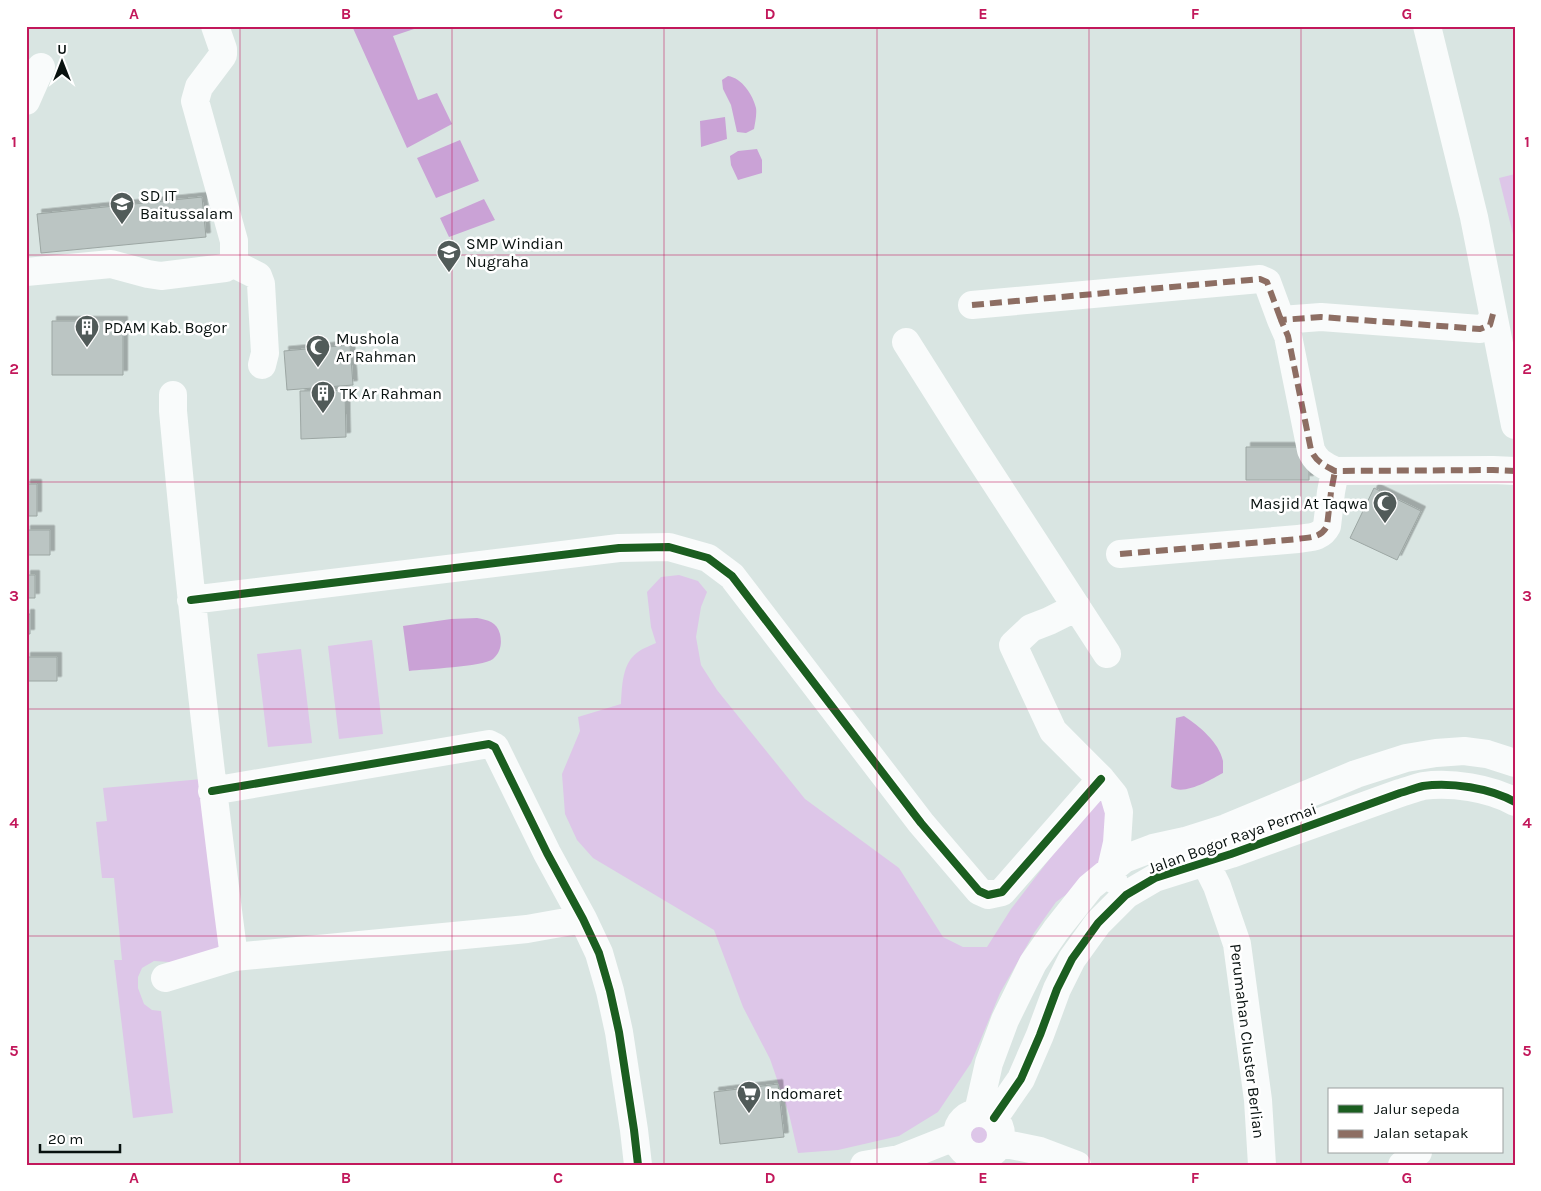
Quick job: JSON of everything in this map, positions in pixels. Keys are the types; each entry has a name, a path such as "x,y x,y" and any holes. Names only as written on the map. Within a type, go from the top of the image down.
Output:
{"street":[{"path":"26,272 111,264 161,276 225,268 232,263 234,241 195,101 199,87 223,55 223,49 214,26"},
{"path":"1427,26 1474,217 1515,425"},
{"path":"26,101 42,67"},
{"path":"232,263 258,276 261,284 265,353 262,365"},
{"path":"972,306 1260,279 1267,282 1288,336 1311,450 1314,458 1319,463 1335,471 1515,471"},
{"path":"1281,320 1321,318 1480,329 1490,324 1493,314"},
{"path":"906,342 1107,654"},
{"path":"173,395 172,411 191,600 212,791 234,957"},
{"path":"1120,554 1319,536 1328,526 1330,492 1335,471"},
{"path":"191,600 619,548 669,547 708,558 732,576 921,823 979,891 988,895 1002,892 1101,779"},
{"path":"1077,607 1031,628 1014,645 1053,732 1101,779 1114,795 1119,812 1117,843 1111,869 1116,905"},
{"path":"212,791 489,744 495,747 599,953 610,990 620,1042 638,1165"},
{"name":"Jalan Bogor Raya Permai","path":"991,1124 989,1063 1005,1020 1033,964 1056,930 1090,887 1124,859 1226,828 1356,774 1406,758 1464,750 1487,754 1515,763"},
{"name":"Jalan Bogor Raya Permai","path":"991,1124 1022,1079 1057,989 1072,959 1098,923 1126,895 1155,878 1423,786 1443,785 1488,791 1515,802"},
{"name":"Jalan Bogor Raya Permai","path":"1193,838 1206,862"},
{"name":"Perumahan Cluster Berlian","path":"1206,862 1217,886 1237,944 1258,1100 1262,1165"},
{"path":"165,978 234,957 527,928 583,919"},
{"path":"962,1152 958,1128 962,1120 969,1115 991,1124 1026,1147 1077,1165"},
{"path":"864,1165 962,1152 981,1158 996,1150 991,1124"},
{"path":"1402,1165 1416,1154"}],"shaded area":[{"path":"352,26 423,26 393,36 418,100 437,93 452,124 407,148"},
{"path":"728,76 733,77 742,84 750,93 755,103 754,129 746,133 737,132 731,105 723,89 722,80"},
{"path":"725,117 727,139 701,147 700,121"},
{"path":"460,140 479,181 436,198 417,158"},
{"path":"757,149 762,160 762,173 738,180 731,165 730,156 738,151"},
{"path":"1515,174 1515,242 1499,178"},
{"path":"484,199 495,220 449,237 440,218"},
{"path":"679,575 698,581 707,592 701,607 696,637 701,665 717,690 805,799 899,868 943,937 963,947 987,947 1011,909 1102,791 1113,793 1108,864 1056,902 1034,933 1000,993 971,1063 938,1112 899,1136 838,1150 798,1153 789,1114 770,1059 743,1007 714,930 593,858 577,840 565,814 562,774 580,731 578,717 621,704 624,675 629,662 640,651 656,643 651,627 647,592 661,577"},
{"path":"477,618 492,622 499,630 501,644 498,653 493,659 466,666 409,671 403,626 451,619"},
{"path":"372,640 383,734 339,739 328,646"},
{"path":"301,649 312,743 268,747 257,654"},
{"path":"1184,716 1213,741 1221,754 1223,773 1197,786 1183,790 1171,787 1176,718"},
{"path":"224,777 244,959 180,967 169,962 154,961 142,968 138,977 138,988 144,1004 152,1010 161,1011 173,1113 133,1118 114,960 122,960 114,878 102,878 96,822 107,821 103,788"},
{"path":"973,1117 995,1123 996,1143 987,1150 974,1150 969,1147 963,1138 964,1127 967,1121"}],"building":[{"name":"SD IT Baitussalam","path":"202,197 206,237 41,253 37,214"},
{"name":"PDAM Kab. Bogor","path":"52,321 123,321 123,375 52,375"},
{"name":"Mushola Ar Rahman","path":"350,345 353,385 287,390 284,351"},
{"name":"TK Ar Rahman","path":"345,390 346,437 301,439 300,391"},
{"path":"1246,447 1309,447 1309,480 1246,480"},
{"path":"26,484 37,484 37,516 26,516"},
{"name":"Masjid At Taqwa","path":"1374,488 1421,511 1397,560 1350,538"},
{"path":"26,530 50,530 50,555 26,555"},
{"path":"26,575 35,575 35,598 26,598"},
{"path":"26,614 30,614 30,634 26,634"},
{"path":"26,657 57,657 57,681 26,681"},
{"name":"Indomaret","path":"778,1084 784,1137 720,1144 714,1092"}],"marked path":[{"path":"972,305 1260,279 1267,282 1281,320"},
{"path":"1493,314 1490,325 1480,329 1321,317 1281,320 1288,336 1311,450 1315,458 1324,465 1335,471 1515,471"},
{"path":"1120,554 1315,536 1322,533 1327,526 1335,471"}],"cycle path":[{"path":"191,600 619,548 669,547 708,558 732,576 921,823 979,891 988,895 1002,892 1101,779"},
{"path":"212,791 489,744 495,747 599,953 619,1032 638,1165"},
{"path":"994,1118 1021,1079 1057,989 1072,959 1098,923 1126,895 1155,878 1231,854 1423,786 1470,787 1494,793 1515,802"}],"place":[{"name":"SD IT Baitussalam","path":"122,225"},
{"name":"SMP Windian Nugraha","path":"449,273"},
{"name":"PDAM Kab. Bogor","path":"87,348"},
{"name":"Mushola Ar Rahman","path":"318,368"},
{"name":"TK Ar Rahman","path":"323,414"},
{"name":"Masjid At Taqwa","path":"1385,524"},
{"name":"Indomaret","path":"749,1114"}]}
